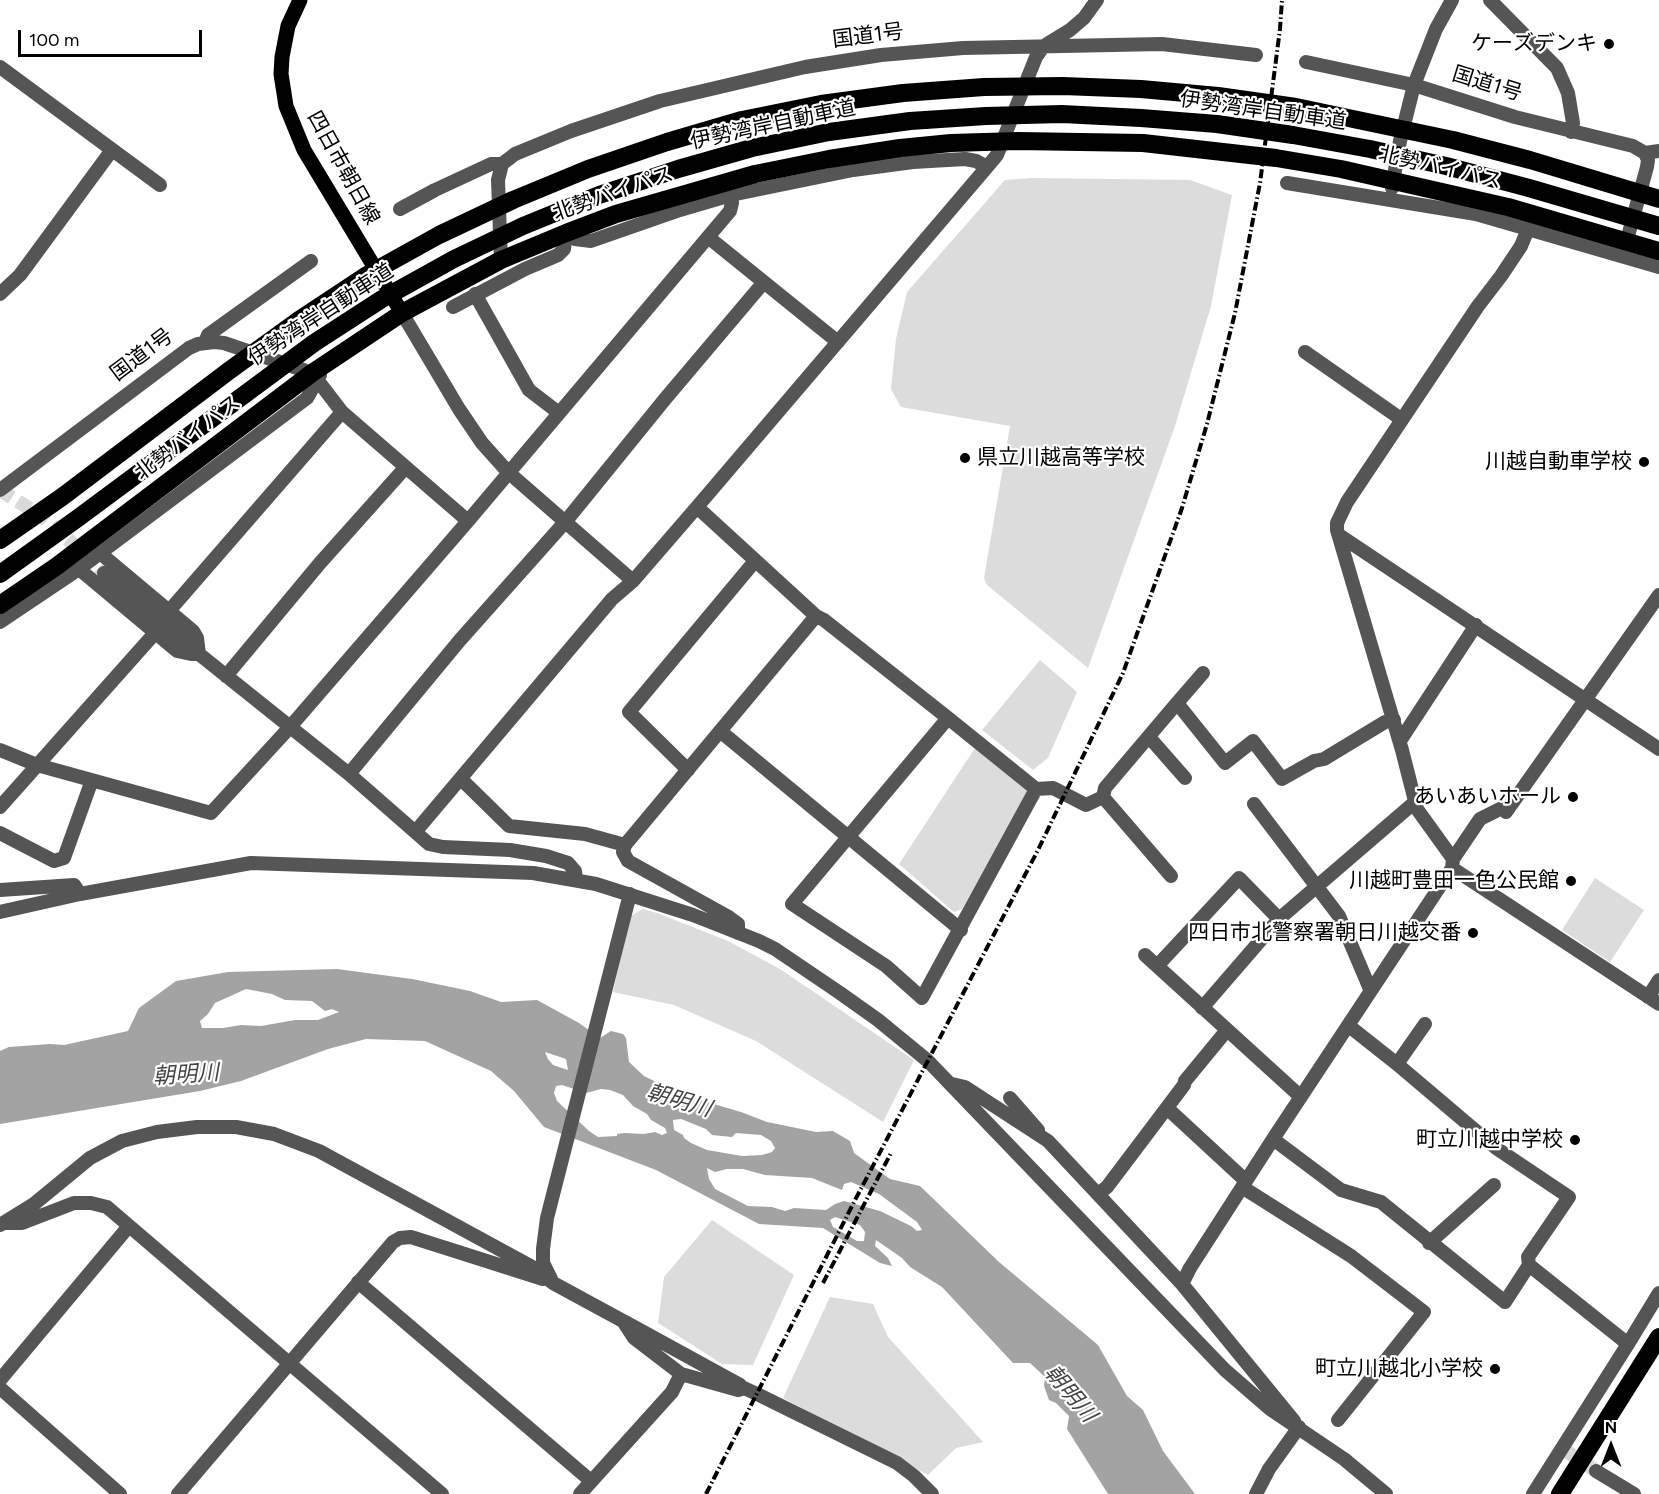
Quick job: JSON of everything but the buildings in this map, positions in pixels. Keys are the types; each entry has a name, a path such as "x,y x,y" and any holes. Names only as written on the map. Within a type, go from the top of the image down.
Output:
{"highway":[{"name":"伊勢湾岸自動車道","path":"0,540 62,497 299,320 367,275 439,235 588,168 742,120 821,104 903,93 984,87 1040,86 1141,89 1218,96 1296,107 1453,140 1530,160 1659,199"},
{"name":"伊勢湾岸自動車道","path":"0,574 314,343 382,299 454,259 544,217 678,168 752,148 829,132 910,121 975,116 1062,114 1163,120 1293,135 1370,149 1529,188 1659,226"},
{"name":"北勢バイパス","path":"0,604 57,566 315,377 329,361 402,313 501,260 566,233 626,211 754,174 829,159 951,143 1081,141 1205,149 1341,169 1508,207 1659,250"},
{"path":"1560,1494 1659,1337"}],"main road":[{"name":"四日市朝日線","path":"300,0 288,26 282,57 281,74 286,106 304,150 402,313"}],"street":[{"path":"416,831 612,600 633,581 987,167 997,154 1036,57 1044,46 1070,30 1084,18 1097,0"},
{"path":"1389,199 1414,85 1436,28 1452,0"},
{"path":"1490,0 1557,68 1568,93 1573,123 1571,132"},
{"name":"国道1号","path":"400,209 491,164 502,164 515,154 583,127 660,101 805,67 881,55 963,48 1162,44 1256,55"},
{"name":"国道1号","path":"1306,62 1414,85 1515,117 1652,152"},
{"path":"0,67 160,185"},
{"path":"0,294 20,275 112,150"},
{"path":"1627,240 1652,152"},
{"path":"453,307 525,269 591,241 731,195 842,172 913,162 965,159 976,161 987,167"},
{"path":"501,260 498,180 502,164"},
{"path":"1287,183 1476,214 1659,267"},
{"path":"0,750 37,765 211,813 290,727 468,521 730,211 731,195"},
{"path":"1528,229 1521,246 1401,418 1347,502 1337,523 1339,535 1394,720 1417,808 1453,863 1654,1001 1659,980"},
{"path":"558,255 564,249 566,233 575,239 591,241"},
{"path":"708,237 838,342"},
{"name":"国道1号","path":"2,485 189,348 206,342 208,335 311,261"},
{"path":"349,774 459,640 566,521 664,399 764,282"},
{"path":"475,294 529,390 559,413"},
{"path":"402,313 482,443 508,472 633,581"},
{"path":"206,342 224,343 315,377 342,412 468,521"},
{"path":"1305,352 1401,418"},
{"path":"0,622 100,553 307,398 315,377"},
{"path":"169,611 342,412"},
{"path":"226,676 320,563 405,468"},
{"path":"697,507 816,616 833,627 1036,789 1053,788 1086,806 1103,797 1105,788 1203,673"},
{"path":"1339,535 1659,749"},
{"path":"100,553 193,632 197,638 199,654"},
{"path":"688,770 629,712 755,561"},
{"path":"79,568 177,651 199,654"},
{"path":"104,573 199,654 349,774 429,844 443,847 510,850 568,863 575,871 576,880"},
{"path":"1182,1284 1480,819 1509,808 1659,595"},
{"path":"738,933 738,924 727,916 628,861 623,852 625,845 816,616"},
{"path":"1400,741 1476,625"},
{"path":"0,807 155,633"},
{"path":"1177,703 1225,763 1253,741 1282,779 1314,761 1324,759 1384,722 1394,720"},
{"path":"948,718 792,904 886,966 922,998 1036,789"},
{"path":"720,731 961,930"},
{"path":"1149,737 1185,778"},
{"path":"461,779 509,826 585,834 625,845"},
{"path":"0,833 54,861 64,858 92,780"},
{"path":"1103,797 1171,876"},
{"path":"1202,1008 1279,919 1415,802"},
{"path":"1254,804 1339,916 1370,989"},
{"path":"0,912 80,894 251,863 533,873 576,880 630,894 738,933 775,949 840,993 912,1047 950,1083 1225,1371 1270,1409 1344,1459 1386,1494"},
{"path":"1157,966 1239,878 1279,919"},
{"path":"0,890 74,885 80,894"},
{"path":"553,1283 543,1263 543,1249 553,1188 630,894"},
{"path":"1145,955 1301,1097"},
{"path":"1397,1064 1425,1024"},
{"path":"1273,1139 1341,1190 1381,1202 1505,1302 1529,1265 1528,1257 1569,1197 1496,1148 1349,1026"},
{"path":"1098,1194 1107,1188 1185,1081 1227,1030"},
{"path":"950,1083 965,1087 1048,1141"},
{"path":"1010,1098 1182,1284 1299,1427"},
{"path":"1167,1108 1244,1184 1351,1256 1424,1312 1338,1420"},
{"path":"2,1224 33,1204 90,1158 122,1141 157,1132 197,1127 236,1127 274,1134 319,1151 534,1268 553,1283 712,1371 876,1451 914,1476 932,1494"},
{"path":"1429,1243 1494,1185"},
{"path":"2,1224 22,1222 74,1203 107,1207 442,1494"},
{"path":"0,1380 129,1226"},
{"path":"178,1494 358,1282 393,1242 400,1238 411,1237 553,1283"},
{"path":"1529,1265 1628,1344"},
{"path":"358,1282 591,1481"},
{"path":"1533,1494 1564,1450 1659,1293"},
{"path":"623,1321 634,1338 681,1374 738,1390 744,1388"},
{"path":"580,1494 672,1392 681,1374"},
{"path":"0,1388 120,1494"},
{"path":"1256,1494 1269,1470 1299,1427"},
{"path":"1596,1470 1634,1494"}],"shaded area":[{"path":"1031,178 1190,180 1232,195 1211,306 1175,426 1088,668 987,585 984,578 1010,426 901,407 891,389 896,339 907,292 1005,180"},
{"path":"1040,660 1077,692 1048,758 1033,770 982,730"},
{"path":"975,748 1026,788 1027,793 962,909 954,912 899,864"},
{"path":"1595,878 1644,910 1610,962 1562,930"},
{"path":"643,909 728,941 780,969 914,1060 883,1122 756,1041 674,1005 613,992 630,916"},
{"path":"712,1220 794,1275 753,1365 722,1364 658,1323 664,1277"},
{"path":"830,1297 873,1304 888,1337 983,1442 956,1448 928,1475 783,1398"}],"water":[{"name":"朝明川","path":"337,969 412,979 470,991 501,1002 537,1000 579,1023 600,1038 611,1031 623,1034 626,1038 629,1062 644,1076 680,1094 767,1122 816,1132 833,1131 850,1141 854,1153 890,1179 920,1186 999,1262 1098,1345 1127,1396 1143,1410 1163,1451 1195,1494 1108,1494 1067,1429 1069,1416 1056,1403 1049,1400 1044,1386 1045,1377 1030,1363 1013,1363 942,1287 910,1267 902,1258 876,1240 875,1246 888,1258 892,1266 880,1263 823,1228 759,1224 656,1170 544,1127 514,1091 491,1071 425,1041 366,1039 328,1049 241,1081 200,1091 0,1124 0,1051 9,1047 64,1045 128,1031 139,1008 176,981 228,972","holes":["246,989 272,994 285,1000 312,1001 325,1011 332,1009 339,1012 318,1020 295,1020 261,1026 202,1028 200,1021 215,1003","545,1052 566,1059 568,1070 553,1065","562,1085 586,1093 601,1089 610,1090 623,1095 633,1106 665,1128 667,1133 662,1135 655,1132 625,1133 598,1137 557,1101 554,1093 556,1086","681,1119 706,1129 712,1135 732,1137 736,1133 761,1135 771,1141 775,1148 772,1152 762,1155 742,1156 707,1150 691,1143 674,1130 673,1120","707,1168 715,1172 743,1169 765,1175 812,1178 842,1190 844,1184 851,1182 879,1194 917,1222 922,1230 917,1231 880,1211 844,1201 826,1210 794,1208 785,1211 772,1207 748,1206 715,1189 709,1179","835,1217 860,1225 865,1232 864,1241 857,1241 833,1227 830,1220"]}],"tunnel":[{"path":"0,490 46,519 104,573"},
{"path":"1566,1451 1596,1471"}],"railway":[{"path":"706,1494 853,1204 1038,850 1123,673 1182,508 1207,424 1235,313 1260,183 1282,0"},
{"path":"823,1283 891,1153"}],"place":[{"name":"ケーズデンキ","path":"1609,44"},
{"name":"県立川越高等学校","path":"965,458"},
{"name":"川越自動車学校","path":"1644,462"},
{"name":"あいあいホール","path":"1573,797"},
{"name":"川越町豊田一色公民館","path":"1571,881"},
{"name":"四日市北警察署朝日川越交番","path":"1473,933"},
{"name":"町立川越中学校","path":"1575,1140"},
{"name":"町立川越北小学校","path":"1495,1369"}]}
